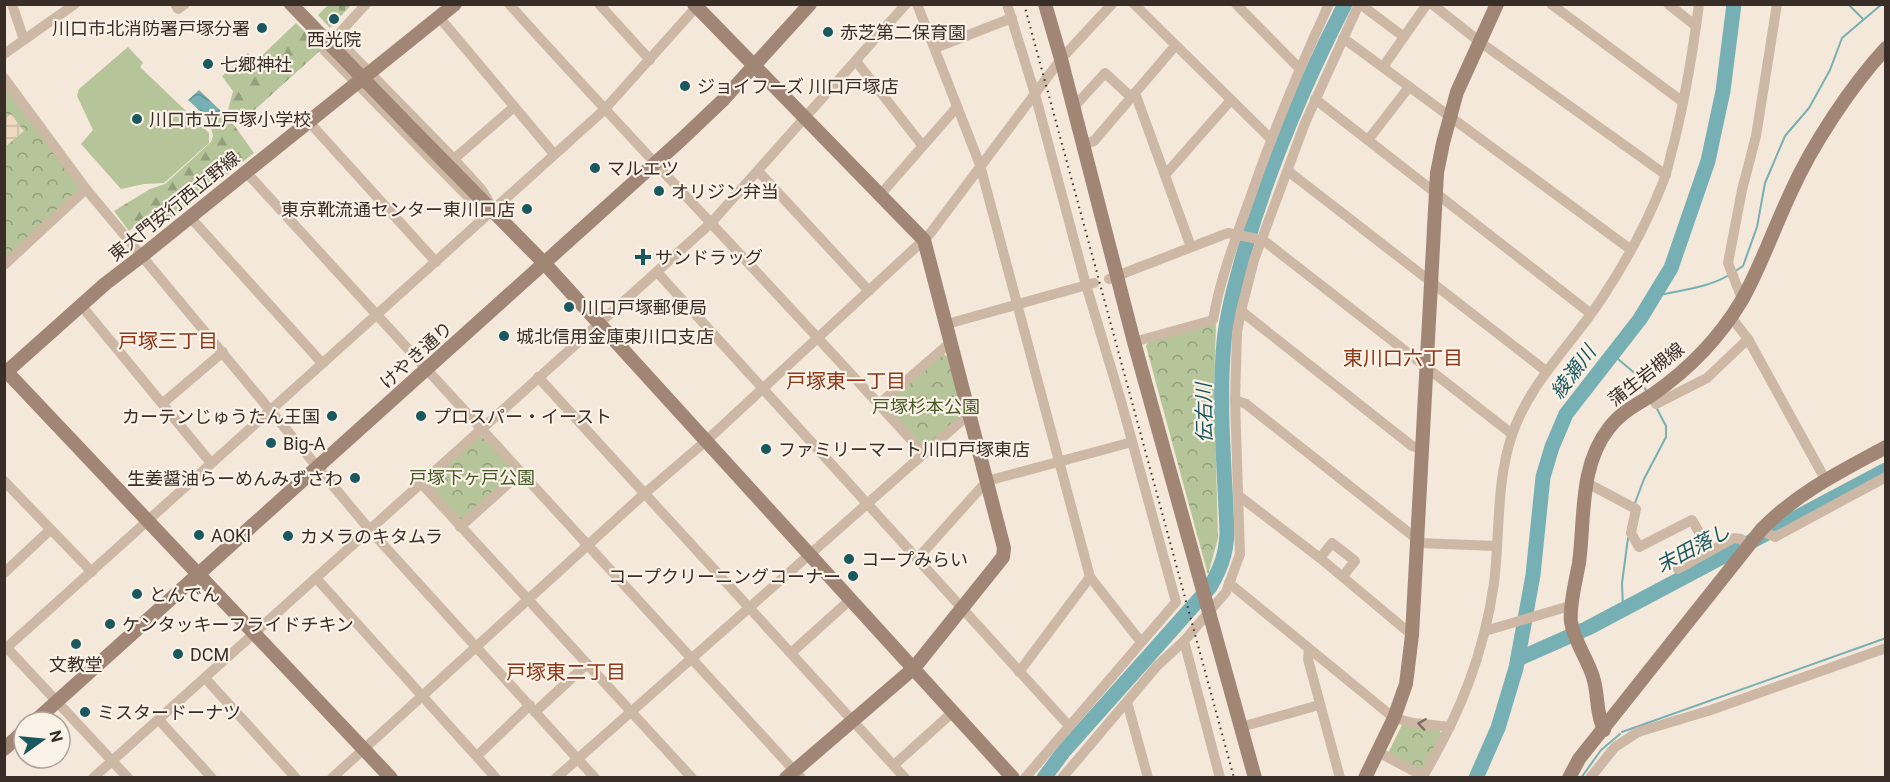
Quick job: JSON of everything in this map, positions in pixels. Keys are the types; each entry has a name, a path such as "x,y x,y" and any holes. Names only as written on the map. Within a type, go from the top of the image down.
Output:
{"street":[{"path":"12,4 24,40"},
{"path":"4,54 75,4"},
{"path":"175,4 178,9 185,4"},
{"path":"291,4 545,264 1012,777"},
{"path":"366,4 324,50 472,201 493,211"},
{"name":"東大門安行西立野線","path":"5,371 81,304 455,4"},
{"path":"509,4 604,110 923,453"},
{"path":"599,4 650,60"},
{"name":"けやき通り","path":"48,710 655,164 722,101 810,4"},
{"path":"93,777 711,223 906,4"},
{"path":"917,4 980,165 1090,577 1141,642"},
{"path":"1007,4 1090,284 1176,602 1025,777"},
{"path":"1045,4 1083,145 1113,278 1134,342 1255,777"},
{"path":"332,777 644,494 706,441 924,240 1061,59 1112,4"},
{"path":"1134,4 1271,139"},
{"path":"1236,4 1299,68"},
{"path":"1134,342 1213,320 1222,280 1271,139 1299,68 1329,4"},
{"path":"1062,777 1156,666 1184,641 1209,607 1226,592 1240,554 1235,400 1237,332 1254,260 1305,123 1359,4 1404,37"},
{"path":"1383,67 1427,4"},
{"path":"1432,4 1480,42 1666,175"},
{"path":"1365,777 1394,718 1406,684 1412,634 1437,173 1457,92 1497,4"},
{"path":"1551,4 1683,102"},
{"path":"1668,4 1696,26"},
{"path":"1378,752 1423,777 1444,741 1472,676 1490,630 1501,487 1512,434 1546,371 1604,296 1645,223 1666,175 1683,102 1699,4"},
{"path":"1742,299 1728,262 1742,190 1756,136 1776,4"},
{"path":"128,777 6,649 322,363 377,314 436,262 493,211 604,110 696,5 924,240 1005,553 914,668 794,775 692,658 377,314 246,172"},
{"path":"439,17 554,154"},
{"path":"935,48 1012,18"},
{"path":"336,38 454,159 482,190 493,211"},
{"path":"1343,38 1630,249"},
{"path":"1083,145 1094,141 1175,46"},
{"name":"蒲生岩槻線","path":"1604,730 1597,712 1597,690 1594,679 1571,621 1582,511 1598,444 1609,427 1625,411 1690,366 1731,317 1742,299 1806,162 1871,64 1886,48"},
{"path":"856,61 922,145"},
{"path":"1073,108 1105,73 1133,95 1191,247"},
{"path":"4,78 86,189 369,530 595,777"},
{"path":"1368,141 1409,87"},
{"path":"1315,99 1590,313"},
{"path":"1165,175 1231,100"},
{"path":"454,159 514,107"},
{"path":"880,195 957,107"},
{"path":"309,122 436,262"},
{"path":"758,171 869,291"},
{"path":"1287,171 1546,371"},
{"path":"4,265 86,189"},
{"path":"190,217 322,363"},
{"path":"1113,278 1228,233 1261,239 1512,434"},
{"path":"657,272 1069,726"},
{"path":"947,324 1090,284"},
{"path":"81,304 212,463"},
{"path":"1241,311 1413,446 1422,449"},
{"path":"1731,317 1748,339 1825,479"},
{"path":"1651,395 1656,404 1707,378 1748,339"},
{"path":"879,404 951,342"},
{"path":"162,403 223,352"},
{"path":"5,371 391,777"},
{"path":"538,377 905,777"},
{"path":"1235,400 1246,404 1418,541 1497,546"},
{"path":"556,777 969,414"},
{"path":"917,559 987,481 1132,442"},
{"path":"1569,777 1579,759 1761,530 1783,508 1825,479 1886,447"},
{"path":"460,527 521,472"},
{"path":"1761,530 1775,537 1886,477"},
{"path":"421,483 692,777"},
{"path":"1587,483 1636,509 1631,532 1639,547 1692,520 1710,551"},
{"path":"6,486 92,572"},
{"path":"1239,496 1343,576 1412,634"},
{"path":"4,573 50,530"},
{"path":"1678,568 1734,538 1741,539 1747,545"},
{"path":"1320,558 1332,543 1355,561 1343,576"},
{"path":"1019,672 1090,577"},
{"path":"316,578 496,777"},
{"path":"1229,583 1394,718 1450,727"},
{"path":"791,653 850,599"},
{"path":"1490,630 1573,605"},
{"path":"1184,641 1220,777"},
{"path":"1590,777 1615,747 1638,732 1711,710 1886,648"},
{"path":"1309,649 1308,659 1319,705 1340,777"},
{"path":"477,756 587,664"},
{"path":"205,678 296,777"},
{"path":"1127,702 1148,777"},
{"path":"1242,727 1319,705"},
{"path":"894,765 953,711"},
{"path":"159,720 212,777"}],"green space":[{"path":"328,5 351,5 330,28 318,15"},
{"path":"296,23 322,49 239,124 228,110 233,91 222,76 248,53 255,62"},
{"path":"128,47 143,63 140,67 209,133 209,143 164,183 121,189 81,144 93,130 77,96 79,89"},
{"path":"5,82 81,190 5,261"},
{"path":"224,111 254,153 157,229 147,217 129,231 114,211 150,189 165,184 211,142 213,136 211,128"},
{"path":"1216,324 1214,387 1218,538 1208,575 1146,346 1148,342"},
{"name":"戸塚杉本公園","path":"941,353 947,356 962,411 961,416 927,445 921,445 887,408 888,401"},
{"name":"戸塚下ヶ戸公園","path":"484,436 514,469 515,474 465,520 458,519 428,486 429,480 477,438"},
{"path":"1402,725 1439,729 1443,737 1424,771 1387,755"}],"shaded area":[{"path":"11,114 24,131 5,147 5,119"}],"water":[{"path":"199,90 221,111 212,122 188,100"}],"waterway":[{"name":"伝右川","path":"1044,778 1064,751 1210,587 1220,567 1227,533 1222,437 1222,366 1225,330 1230,307 1245,249 1277,155 1302,94 1345,4"},
{"name":"綾瀬川","path":"1476,778 1498,728 1516,668 1533,575 1543,477 1552,447 1566,414 1640,319 1671,268 1708,161 1723,91 1734,4"},
{"path":"1848,4 1863,19"},
{"path":"1734,272 1743,266 1757,227 1765,183 1785,136 1809,108 1830,70 1842,38 1882,4"},
{"path":"1652,297 1701,286 1729,275"},
{"path":"1612,354 1637,375 1647,392"},
{"name":"伝右川","path":"1217,393 1222,394"},
{"path":"1635,503 1644,479 1666,437 1666,426 1656,407"},
{"name":"末田落し","path":"1518,659 1588,628 1886,470"},
{"path":"1623,610 1622,583 1628,538"},
{"path":"1622,732 1886,638"},
{"path":"1581,778 1601,750 1620,734"}],"railway":[{"path":"1024,4 1234,778"}],"place":[{"name":"西光院","path":"334,19"},
{"name":"川口市北消防署戸塚分署","path":"262,28"},
{"name":"赤芝第二保育園","path":"828,32"},
{"name":"七郷神社","path":"208,64"},
{"name":"ジョイフーズ 川口戸塚店","path":"685,86"},
{"name":"川口市立戸塚小学校","path":"137,119"},
{"name":"マルエツ","path":"595,168"},
{"name":"オリジン弁当","path":"659,191"},
{"name":"東京靴流通センター東川口店","path":"527,209"},
{"name":"サンドラッグ","path":"643,257"},
{"name":"川口戸塚郵便局","path":"569,307"},
{"name":"城北信用金庫東川口支店","path":"504,336"},
{"name":"カーテンじゅうたん王国","path":"332,416"},
{"name":"プロスパー・イースト","path":"421,416"},
{"name":"Big-A","path":"271,443"},
{"name":"ファミリーマート川口戸塚東店","path":"766,449"},
{"name":"生姜醤油らーめんみずさわ","path":"355,478"},
{"name":"AOKI","path":"199,535"},
{"name":"カメラのキタムラ","path":"288,536"},
{"name":"コープみらい","path":"849,559"},
{"name":"コープクリーニングコーナー","path":"853,576"},
{"name":"とんでん","path":"137,594"},
{"name":"ケンタッキーフライドチキン","path":"110,624"},
{"name":"文教堂","path":"76,644"},
{"name":"DCM","path":"178,654"},
{"name":"ミスタードーナツ","path":"85,712"}],"district":[{"name":"戸塚三丁目","path":"168,341"},
{"name":"東川口六丁目","path":"1403,358"},
{"name":"戸塚東一丁目","path":"846,381"},
{"name":"戸塚東二丁目","path":"566,672"}]}
